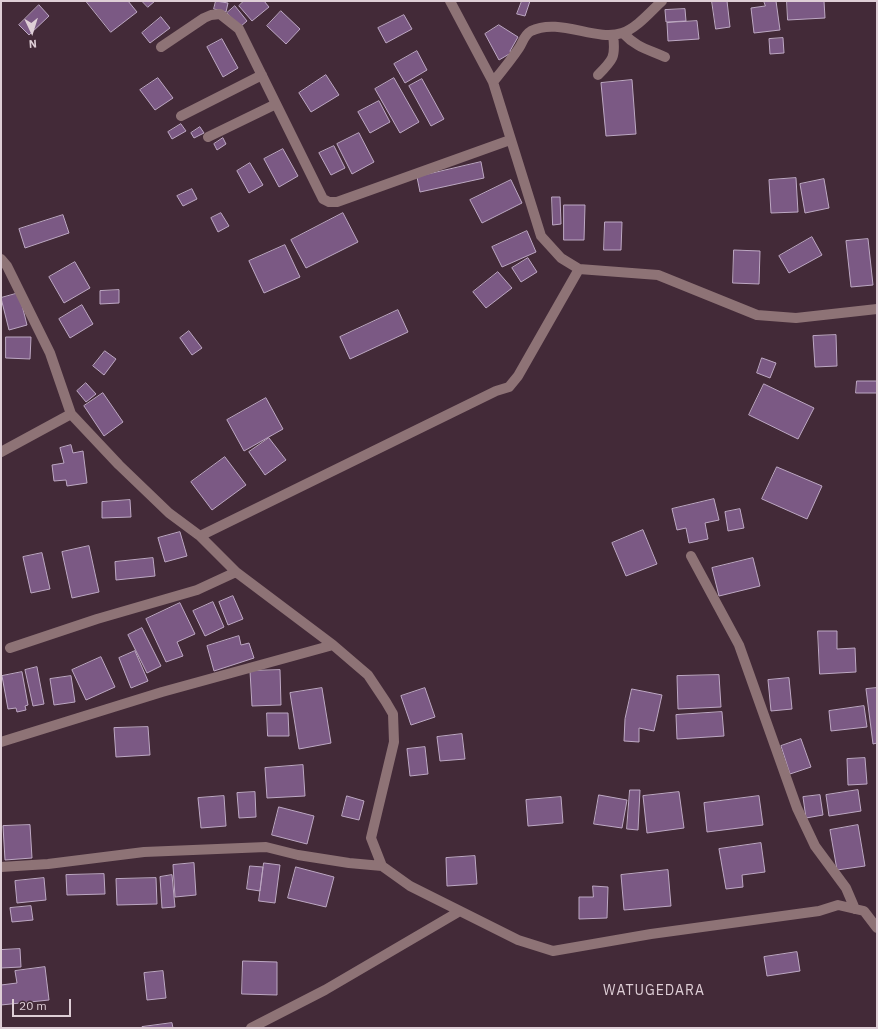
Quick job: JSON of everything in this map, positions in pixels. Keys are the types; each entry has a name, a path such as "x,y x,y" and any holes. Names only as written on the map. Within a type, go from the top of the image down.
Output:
{"street":[{"path":"450,1 493,82 541,236 561,258 579,268 658,275 757,314 796,318 877,309"},
{"path":"598,75 609,64 614,53 618,34 638,22 662,1"},
{"path":"161,47 204,18 211,15 220,14 239,29 323,199 329,202 337,202 510,140"},
{"path":"493,82 520,46 524,37 531,31 544,28 569,28 618,34 637,46 665,57"},
{"path":"181,116 262,75"},
{"path":"208,137 276,104"},
{"path":"1,259 7,266 50,353 71,414 169,513 200,536 236,572 333,645 368,675 393,714 394,742 371,838 382,866"},
{"path":"200,536 489,395 509,387 518,376 579,268"},
{"path":"1,452 71,414"},
{"path":"691,556 738,645 797,808 815,846 846,888 855,909"},
{"path":"10,648 97,619 197,590 236,572"},
{"path":"1,742 176,688 333,645"},
{"path":"1,867 48,864 144,852 266,847 298,855 349,863 382,866 410,886 518,940 553,951 651,934 819,911 838,905 864,911 877,928"},
{"path":"251,1028 325,990 460,911"}],"building":[{"path":"86,1 128,1 137,12 111,32"},
{"path":"142,1 155,1 148,7"},
{"path":"216,1 228,3 226,12 214,9"},
{"path":"244,1 264,1 269,7 252,21 239,6"},
{"path":"522,1 530,1 525,16 517,14"},
{"path":"712,1 727,1 730,27 716,29"},
{"path":"764,1 776,1 780,30 754,33 751,8 765,6"},
{"path":"787,1 824,1 825,18 788,20"},
{"path":"39,5 49,16 29,35 19,25"},
{"path":"235,6 247,21 240,27 227,13"},
{"path":"685,9 686,21 666,22 665,10"},
{"path":"281,11 300,29 286,44 267,26"},
{"path":"404,15 412,29 386,43 378,28"},
{"path":"161,17 170,28 150,43 142,33"},
{"path":"697,21 699,39 668,41 667,23"},
{"path":"499,25 518,37 510,51 511,53 499,60 485,34"},
{"path":"783,38 784,53 770,54 769,39"},
{"path":"222,39 238,68 223,77 207,47"},
{"path":"417,51 427,70 405,83 394,64"},
{"path":"326,75 339,95 311,112 299,93"},
{"path":"158,78 173,98 155,110 140,90"},
{"path":"394,78 419,122 400,133 375,89"},
{"path":"422,79 444,119 431,126 409,86"},
{"path":"632,80 636,134 606,136 601,83"},
{"path":"379,101 390,122 370,133 358,112"},
{"path":"181,124 186,131 172,139 168,132"},
{"path":"200,127 204,133 194,138 191,133"},
{"path":"359,133 374,162 352,174 337,144"},
{"path":"223,138 226,144 217,150 214,144"},
{"path":"334,146 345,168 331,175 319,153"},
{"path":"283,149 298,176 279,187 264,159"},
{"path":"481,162 484,178 420,192 417,177"},
{"path":"250,163 263,185 249,193 237,171"},
{"path":"796,178 798,212 771,213 769,180"},
{"path":"824,179 829,208 805,213 800,184"},
{"path":"511,180 522,203 482,223 470,200"},
{"path":"192,189 197,199 183,206 177,196"},
{"path":"552,197 560,197 561,224 553,225"},
{"path":"564,205 585,205 584,240 564,240"},
{"path":"221,213 229,226 218,232 211,218"},
{"path":"343,213 358,242 306,268 291,240"},
{"path":"63,215 69,233 25,248 19,229"},
{"path":"605,222 622,222 621,250 604,250"},
{"path":"527,231 536,252 502,267 492,247"},
{"path":"812,237 822,255 789,273 779,256"},
{"path":"868,239 873,285 851,287 846,241"},
{"path":"285,245 300,277 264,293 249,261"},
{"path":"734,250 760,251 759,284 733,283"},
{"path":"528,258 537,272 521,282 512,268"},
{"path":"75,262 90,288 64,303 49,277"},
{"path":"498,272 512,288 486,308 473,292"},
{"path":"119,290 119,303 100,304 100,291"},
{"path":"19,293 27,325 9,330 1,298"},
{"path":"82,305 93,324 70,338 59,319"},
{"path":"398,310 408,332 350,359 340,337"},
{"path":"189,331 202,348 192,355 180,338"},
{"path":"836,335 837,366 815,367 813,336"},
{"path":"6,337 31,337 30,359 6,358"},
{"path":"105,351 116,359 104,375 93,366"},
{"path":"762,358 776,363 770,378 757,373"},
{"path":"857,381 877,381 877,393 856,393"},
{"path":"86,383 96,394 86,402 77,391"},
{"path":"764,384 814,408 798,439 749,415"},
{"path":"103,393 123,422 104,436 84,406"},
{"path":"266,398 283,429 244,451 227,420"},
{"path":"269,438 286,460 265,475 249,452"},
{"path":"71,445 73,453 83,451 87,483 67,486 66,480 54,481 52,465 64,463 60,448"},
{"path":"225,457 246,485 212,510 191,482"},
{"path":"777,467 822,486 807,519 762,499"},
{"path":"714,499 719,520 705,523 708,539 689,543 686,528 677,530 672,509"},
{"path":"130,500 131,517 102,518 102,502"},
{"path":"740,509 744,528 728,531 725,512"},
{"path":"643,530 657,564 626,576 612,543"},
{"path":"180,532 187,556 165,562 158,538"},
{"path":"89,546 99,592 72,598 62,552"},
{"path":"42,553 50,589 31,593 23,557"},
{"path":"153,558 155,576 116,580 115,562"},
{"path":"753,558 760,586 719,596 712,568"},
{"path":"233,596 243,619 228,625 219,602"},
{"path":"213,602 224,627 205,636 193,611"},
{"path":"180,603 195,634 177,642 183,656 166,662 146,619"},
{"path":"142,628 161,666 147,673 128,635"},
{"path":"818,631 837,631 837,649 855,648 856,672 820,674"},
{"path":"239,636 241,645 249,643 254,658 214,671 207,646"},
{"path":"135,651 148,681 131,688 119,658"},
{"path":"101,657 115,687 86,700 72,670"},
{"path":"37,667 44,704 33,706 25,670"},
{"path":"280,670 281,705 252,706 250,671"},
{"path":"22,672 28,705 25,706 26,710 17,712 16,708 8,709 2,676"},
{"path":"719,675 721,707 678,709 677,676"},
{"path":"71,676 75,702 54,705 50,679"},
{"path":"789,678 792,709 771,711 768,680"},
{"path":"322,688 331,743 299,749 290,693"},
{"path":"425,688 435,717 411,725 401,696"},
{"path":"877,688 877,743 873,744 866,689"},
{"path":"632,689 662,695 654,731 639,728 639,742 624,741 625,719"},
{"path":"864,706 867,727 831,731 829,711"},
{"path":"722,712 724,736 677,739 676,715"},
{"path":"267,713 288,713 289,736 268,736"},
{"path":"148,727 150,755 116,757 114,728"},
{"path":"462,734 465,759 440,761 437,737"},
{"path":"801,739 811,767 790,774 781,746"},
{"path":"425,747 428,774 410,776 407,749"},
{"path":"865,758 867,784 848,785 847,759"},
{"path":"303,765 305,796 267,798 265,768"},
{"path":"630,790 640,790 638,830 627,829"},
{"path":"858,790 861,811 829,816 826,795"},
{"path":"255,792 256,817 239,818 237,793"},
{"path":"679,792 684,828 647,833 643,796"},
{"path":"599,795 627,800 622,828 594,824"},
{"path":"820,795 823,815 806,818 803,797"},
{"path":"224,796 226,826 201,828 198,798"},
{"path":"347,796 364,801 359,820 342,816"},
{"path":"759,796 763,825 707,832 704,803"},
{"path":"561,797 563,823 528,826 526,800"},
{"path":"279,807 314,816 307,844 272,835"},
{"path":"30,825 32,858 5,860 3,826"},
{"path":"858,825 865,866 837,870 830,830"},
{"path":"761,843 765,872 742,875 743,887 726,889 719,849"},
{"path":"475,856 477,884 447,886 446,858"},
{"path":"194,863 196,895 175,897 173,865"},
{"path":"264,863 280,865 275,903 259,901"},
{"path":"250,866 263,867 260,891 247,889"},
{"path":"296,867 334,877 326,907 288,898"},
{"path":"668,870 671,906 624,910 621,875"},
{"path":"104,874 105,894 67,895 66,875"},
{"path":"172,875 175,907 162,908 160,877"},
{"path":"44,878 46,900 17,903 15,881"},
{"path":"156,878 157,904 117,905 116,879"},
{"path":"593,886 608,887 607,918 579,919 579,897 593,897"},
{"path":"31,906 33,920 12,922 10,908"},
{"path":"20,949 21,967 1,968 1,950"},
{"path":"797,952 800,971 767,976 764,957"},
{"path":"243,961 277,962 277,995 242,994"},
{"path":"45,967 49,1000 1,1005 1,985 17,983 15,971"},
{"path":"163,971 166,998 147,1000 144,973"},
{"path":"172,1023 173,1028 142,1028 142,1027"}],"district":[{"name":"WATUGEDARA","path":"654,991"}]}
